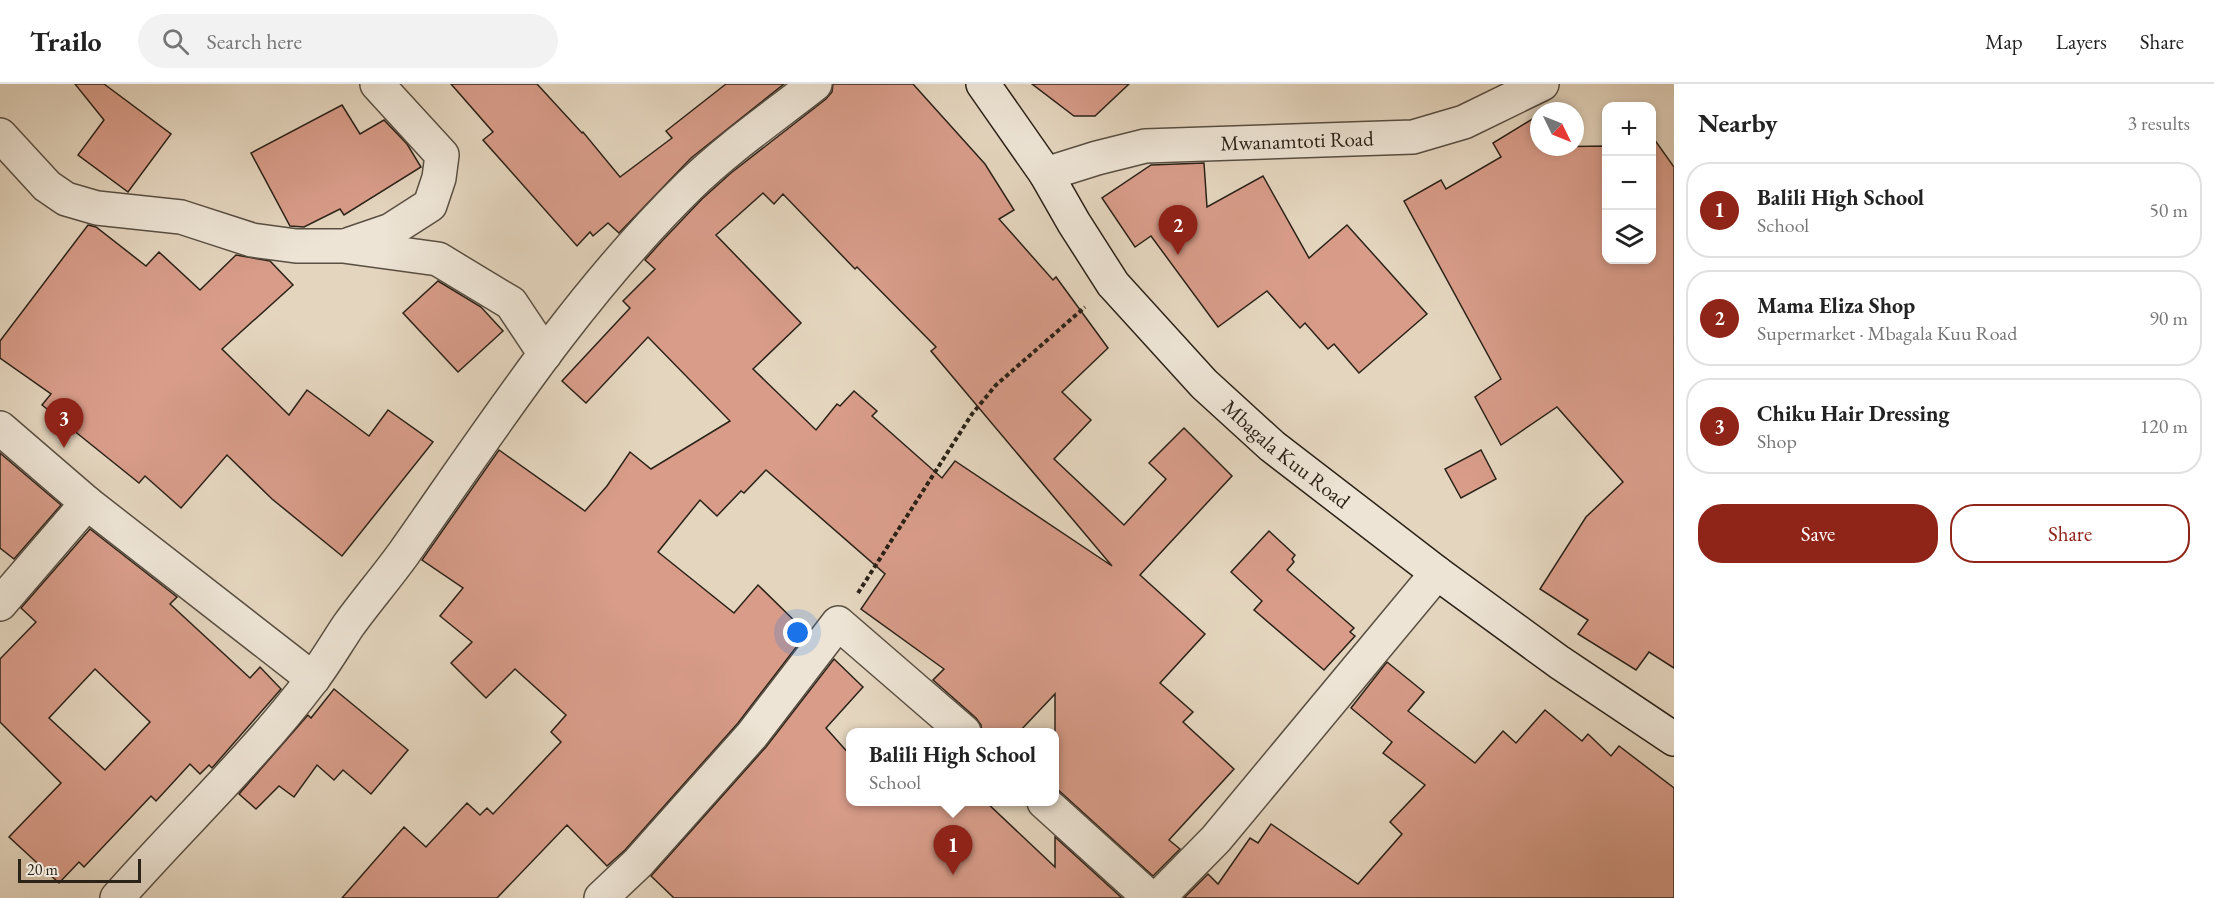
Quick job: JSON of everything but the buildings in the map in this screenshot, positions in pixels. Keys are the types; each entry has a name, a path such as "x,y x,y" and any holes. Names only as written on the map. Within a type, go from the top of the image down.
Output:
{"street":[{"path":"343,246 391,230 430,205 439,178 442,155 377,84"},
{"path":"117,898 238,769 313,680 348,626 403,554 457,474 544,354 599,284 689,186 717,161 815,84"},
{"name":"Mbagala Kuu Road","path":"983,84 1046,174 1113,284 1204,384 1272,446 1437,573 1559,662 1674,738"},
{"name":"Mwanamtoti Road","path":"1046,174 1145,146 1413,137 1464,122 1542,84"},
{"path":"0,135 46,186 66,199 97,208 181,217 252,240 296,246 343,246 438,259 511,303 544,354"},
{"path":"0,428 87,503 313,680"},
{"path":"0,604 87,503"},
{"path":"1158,898 1223,831 1437,573"},
{"path":"601,898 638,863 752,735 838,622 959,728"},
{"path":"1049,806 1150,898"}],"path":[{"path":"838,622 871,575 972,414 996,385 1113,284"}],"place":[{"name":"Mama Eliza Shop","path":"1178,255"},
{"name":"Chiku Hair Dressing","path":"64,448"},
{"name":"Balili High School","path":"953,875"}]}
